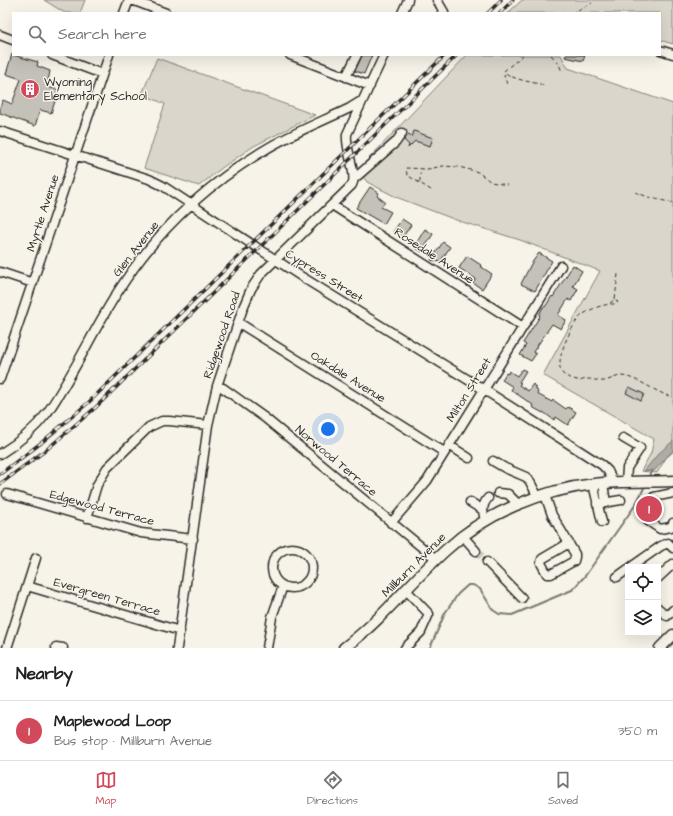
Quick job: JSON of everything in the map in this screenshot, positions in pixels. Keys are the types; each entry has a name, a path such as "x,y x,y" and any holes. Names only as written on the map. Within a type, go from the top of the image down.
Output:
{"main road":[{"name":"Millburn Avenue","path":"351,646 436,559 463,536 485,521 518,504 541,496 576,487 603,483 673,481"},
{"path":"660,648 673,635"}],"street":[{"path":"124,12 130,0 163,12"},
{"path":"402,12 408,0"},
{"path":"437,0 444,12"},
{"path":"0,35 12,40"},
{"path":"661,50 673,54"},
{"path":"55,56 102,74"},
{"name":"Myrtle Avenue","path":"0,379 109,56"},
{"path":"293,56 370,86"},
{"path":"346,77 356,56"},
{"path":"355,178 346,140 349,128 384,56"},
{"name":"Glen Avenue","path":"0,454 24,437 40,421 54,403 119,290 158,236 219,180 264,150 350,108 364,99"},
{"name":"Cypress Street","path":"0,131 149,180 163,186 243,239 484,389 602,465 608,471 603,483"},
{"name":"Ridgewood Road","path":"177,648 208,425 217,386 250,289 261,274 352,185 355,178 396,142 402,133"},
{"name":"Rosedale Avenue","path":"332,205 523,327"},
{"name":"Milton Street","path":"391,523 427,481 561,266"},
{"path":"0,272 33,283"},
{"name":"Oakdale Avenue","path":"239,323 447,449 469,458"},
{"name":"Norwood Terrace","path":"217,386 223,388 265,418 436,559"},
{"path":"87,518 97,486 107,468 149,427 162,421 208,425"},
{"path":"623,438 640,448 627,468 630,482"},
{"path":"493,461 526,477 529,480 541,496 569,543"},
{"path":"602,522 603,483"},
{"path":"498,493 508,494 518,504"},
{"path":"673,493 654,497 648,521 660,529 671,527 673,523"},
{"name":"Edgewood Terrace","path":"7,494 141,533 193,539"},
{"path":"485,521 483,504 488,498"},
{"path":"602,503 621,500"},
{"path":"470,502 483,510"},
{"path":"463,536 476,551"},
{"path":"635,564 661,546 668,544 673,548"},
{"path":"289,548 297,548 305,552 312,562 310,578 304,584 296,588 283,586 277,581 273,574 272,565 275,557 281,551 289,548"},
{"path":"6,648 36,558"},
{"path":"487,562 522,598"},
{"path":"661,575 673,564"},
{"path":"617,577 625,571"},
{"name":"Evergreen Terrace","path":"27,586 180,631"},
{"path":"266,648 272,617 283,586"},
{"path":"405,648 422,632 429,614 406,590"},
{"path":"661,611 667,616 673,610"}],"path":[{"path":"574,12 592,4"},
{"path":"507,84 504,71 522,56"},
{"path":"552,56 560,66 562,72"},
{"path":"505,73 529,82 544,85"},
{"path":"431,190 407,175 406,168 425,169 443,166 459,166 478,172 491,182 507,185"},
{"path":"420,183 420,173 425,169"},
{"path":"635,192 673,203"},
{"path":"618,274 614,300 587,312 581,316 573,326 560,359 559,369 564,376 580,380 586,378 600,381 616,376 622,376 639,382 659,393 673,397"},
{"path":"610,303 617,303 617,300 614,300"}],"shaded area":[{"path":"44,0 85,0 80,12 63,12"},
{"path":"522,0 673,0 673,44 661,40 661,12 509,12"},
{"path":"466,56 562,56 568,68 673,104 673,452 666,458 657,473 641,471 651,453 654,439 543,375 600,271 520,240 456,220 396,197 367,182 358,170"},
{"path":"157,58 315,115 254,146 223,167 199,186 144,168 165,104 142,94"},
{"path":"673,441 673,450 654,471 644,471 658,454"}],"building":[{"name":"Wyoming Elementary School","path":"12,54 12,56 38,62 37,66 50,71 47,87 59,90 51,113 40,110 35,126 0,113 0,107 3,100 12,104 21,79 6,74"},
{"path":"362,56 372,56 364,74 355,71"},
{"path":"566,56 585,56 583,61"},
{"path":"414,131 433,138 430,146 415,141 408,148 409,145 404,140 409,134 412,137"},
{"path":"370,187 379,193 377,196 385,202 381,207 391,212 384,224 356,208"},
{"path":"402,219 411,225 402,238 393,232"},
{"path":"425,229 433,234 422,252 414,247"},
{"path":"443,242 450,247 440,262 431,260"},
{"path":"539,253 552,261 535,291 521,284 531,264"},
{"path":"467,256 492,274 482,289 473,283 476,279 459,268"},
{"path":"573,265 582,271 573,286 578,289 571,301 568,299 558,315 566,320 561,329 552,324 533,352 536,354 531,361 520,355 526,345 523,343 540,316 539,315 543,307 545,307 552,296 553,297"},
{"path":"522,369 526,371 519,382 521,383 519,385 528,391 533,384 538,392 537,394 552,402 553,400 566,409 568,407 576,412 568,425 556,417 554,420 543,412 532,407 533,405 511,390 513,387 502,380 509,371 517,376"},
{"path":"629,387 644,394 641,401 626,393"}],"waterway":[{"path":"648,478 652,470"},
{"path":"430,648 445,613 458,594 468,585 473,585 480,589 493,610 499,614 512,615 572,590 585,576 636,504 646,484"}],"tunnel":[{"path":"476,551 487,562"}],"railway":[{"path":"489,12 501,0"},
{"path":"501,12 513,0"},
{"path":"0,474 41,443 89,402 444,56"},
{"path":"0,484 46,450 95,408 456,56"}],"place":[{"name":"Wyoming Elementary School","path":"30,89"},
{"name":"Maplewood Loop","path":"649,509"}]}
